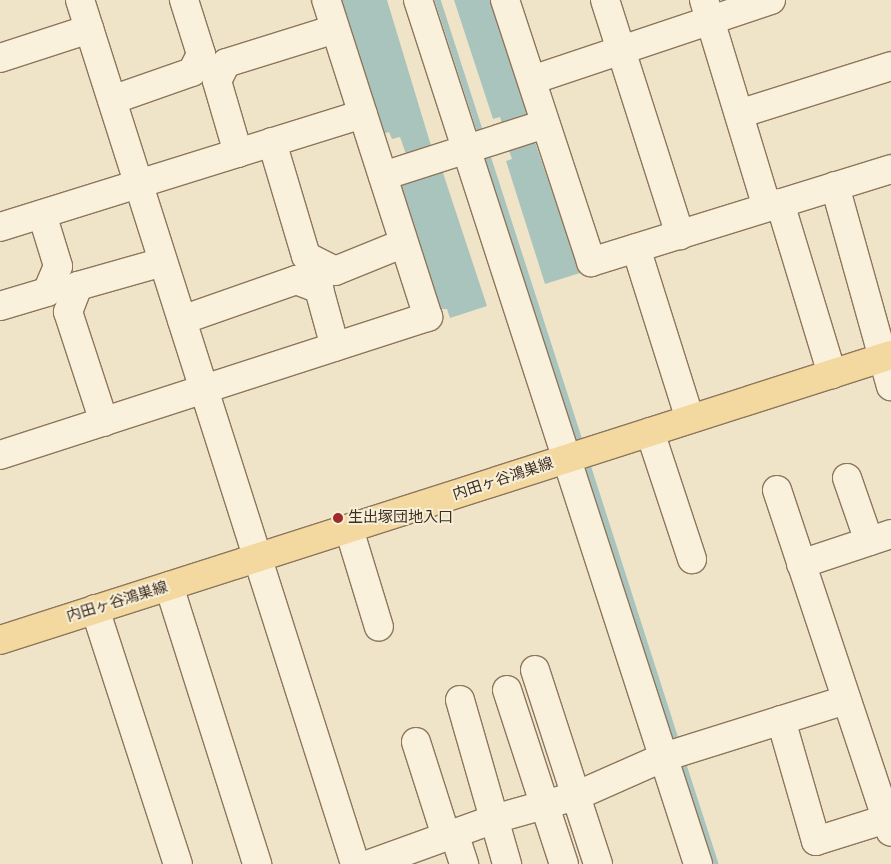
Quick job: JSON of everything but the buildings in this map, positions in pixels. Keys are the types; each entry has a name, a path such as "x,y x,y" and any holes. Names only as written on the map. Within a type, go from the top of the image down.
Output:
{"main road":[{"name":"内田ヶ谷鴻巣線","path":"0,640 886,356"}],"street":[{"path":"80,0 140,184 256,559 355,864"},
{"path":"112,100 192,72 202,54 184,0"},
{"path":"0,454 428,317 326,0"},
{"path":"418,0 698,864"},
{"path":"505,0 591,262 891,169"},
{"path":"605,0 680,234"},
{"path":"532,80 622,52 707,9 771,0"},
{"path":"707,9 739,114 774,205 832,374"},
{"path":"238,153 217,81 226,63 335,29"},
{"path":"0,58 89,30"},
{"path":"739,114 891,66"},
{"path":"0,227 363,114"},
{"path":"383,176 545,124"},
{"path":"272,142 306,256 335,271 404,243"},
{"path":"835,186 886,356 891,386"},
{"path":"0,306 47,292 58,266 42,214"},
{"path":"636,248 690,419"},
{"path":"104,422 68,312 78,286 163,262"},
{"path":"182,320 296,280 319,288 335,347"},
{"path":"650,432 692,559"},
{"path":"801,564 880,538 847,478"},
{"path":"777,490 889,825 816,841 781,720"},
{"path":"349,529 379,627"},
{"path":"169,586 257,864"},
{"path":"95,609 178,864"},
{"path":"535,670 598,864"},
{"path":"507,690 564,864"},
{"path":"460,700 507,864"},
{"path":"370,864 494,819 545,807 576,796 664,757 846,700"},
{"path":"416,742 450,835 464,864"}],"water":[{"path":"337,0 387,0 432,149 407,157 400,137 392,139 389,132 380,135"},
{"path":"454,0 492,0 529,115 503,128 500,117 493,119"},
{"path":"534,139 580,273 545,284 506,161 512,159 508,148"},
{"path":"442,170 487,306 450,318 447,309 438,309 399,186"}],"waterway":[{"path":"438,0 482,136"},
{"path":"486,150 581,445"},
{"path":"586,459 678,745"},
{"path":"682,759 716,864"}],"place":[{"name":"生出塚団地入口","path":"338,518"}]}
